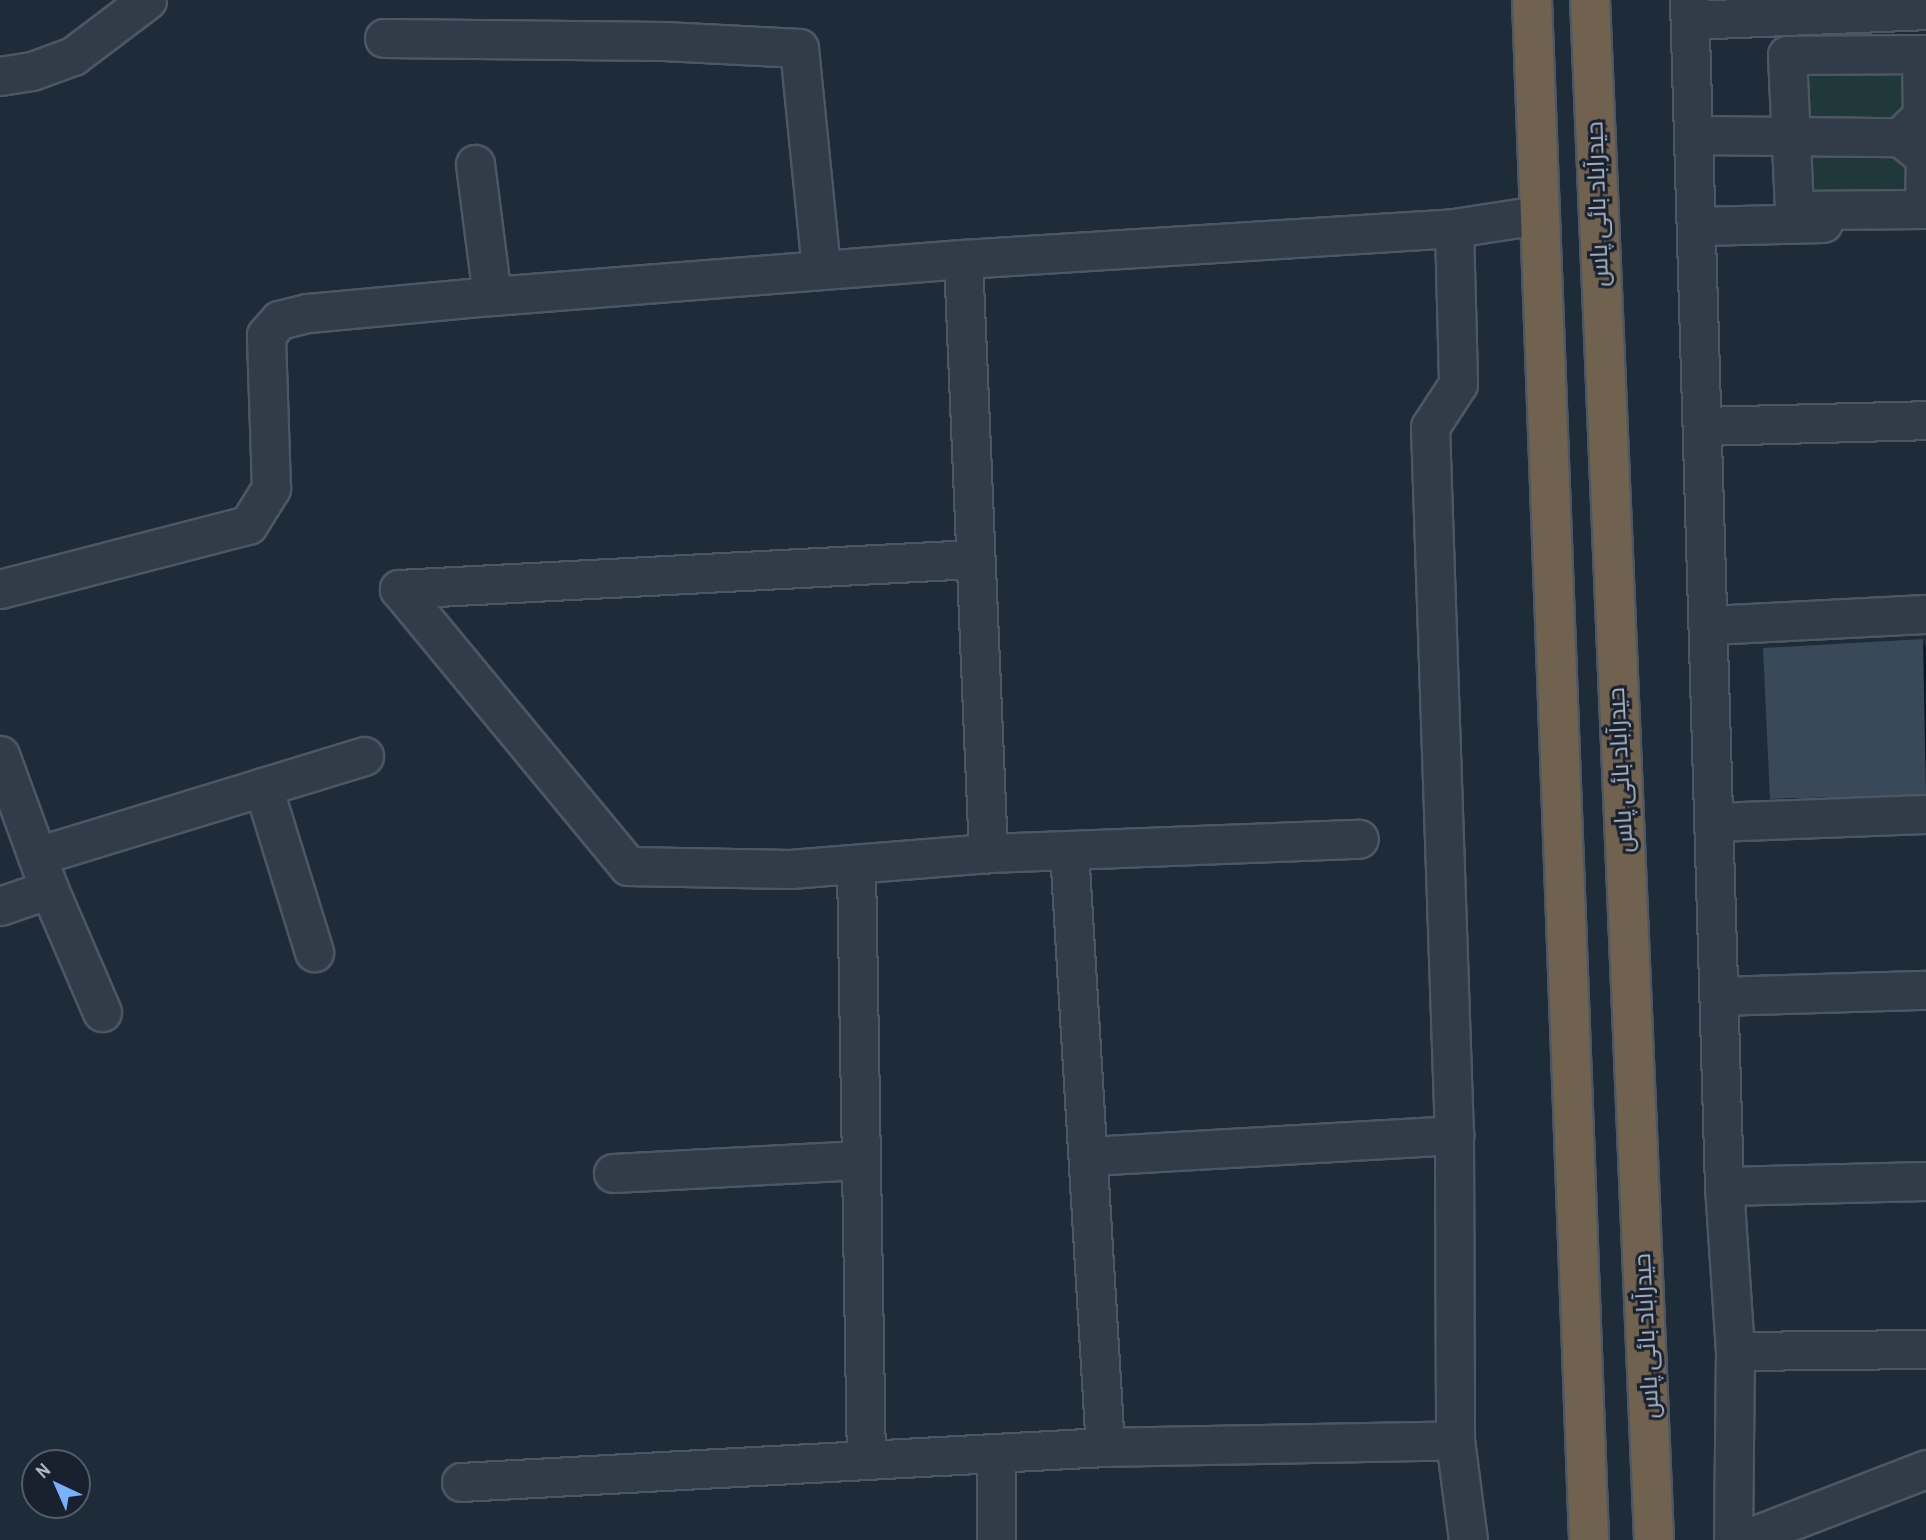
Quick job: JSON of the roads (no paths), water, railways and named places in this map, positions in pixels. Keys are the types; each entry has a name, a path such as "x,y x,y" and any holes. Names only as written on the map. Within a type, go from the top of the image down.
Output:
{"highway":[{"path":"1532,0 1589,1540"},
{"name":"حیدرآباد بائی پاس","path":"1590,0 1654,1540"}],"street":[{"path":"0,76 32,71 74,56 147,0"},
{"path":"1733,1540 1735,1351 1724,1186 1690,10 1926,10"},
{"path":"384,38 664,41 799,48 821,270"},
{"path":"1924,54 1920,137 1925,213 1794,210 1787,55 1924,54"},
{"path":"1694,135 1791,139 1920,137"},
{"path":"475,164 492,296"},
{"path":"1698,226 1925,213"},
{"path":"0,589 248,525 271,488 266,335 279,320 492,296 963,259 1454,228 1538,215"},
{"path":"1454,228 1458,384 1430,427 1454,1135 1455,1440 1468,1540"},
{"path":"963,259 973,559 988,853"},
{"path":"1703,426 1926,420"},
{"path":"973,559 398,589 628,866 856,866 988,853 1359,839"},
{"path":"1709,625 1926,614"},
{"path":"0,755 43,873 102,1012"},
{"path":"0,906 43,873 263,787 364,756"},
{"path":"263,787 314,952"},
{"path":"1714,822 1926,814"},
{"path":"1069,850 1091,1156 1105,1447"},
{"path":"856,866 866,1460"},
{"path":"1719,996 1926,990"},
{"path":"1091,1156 1454,1135"},
{"path":"613,1173 861,1160"},
{"path":"1724,1186 1926,1181"},
{"path":"1735,1351 1926,1349"},
{"path":"461,1482 1105,1447 1455,1440"},
{"path":"996,1453 996,1540"},
{"path":"1742,1540 1926,1469"}]}
